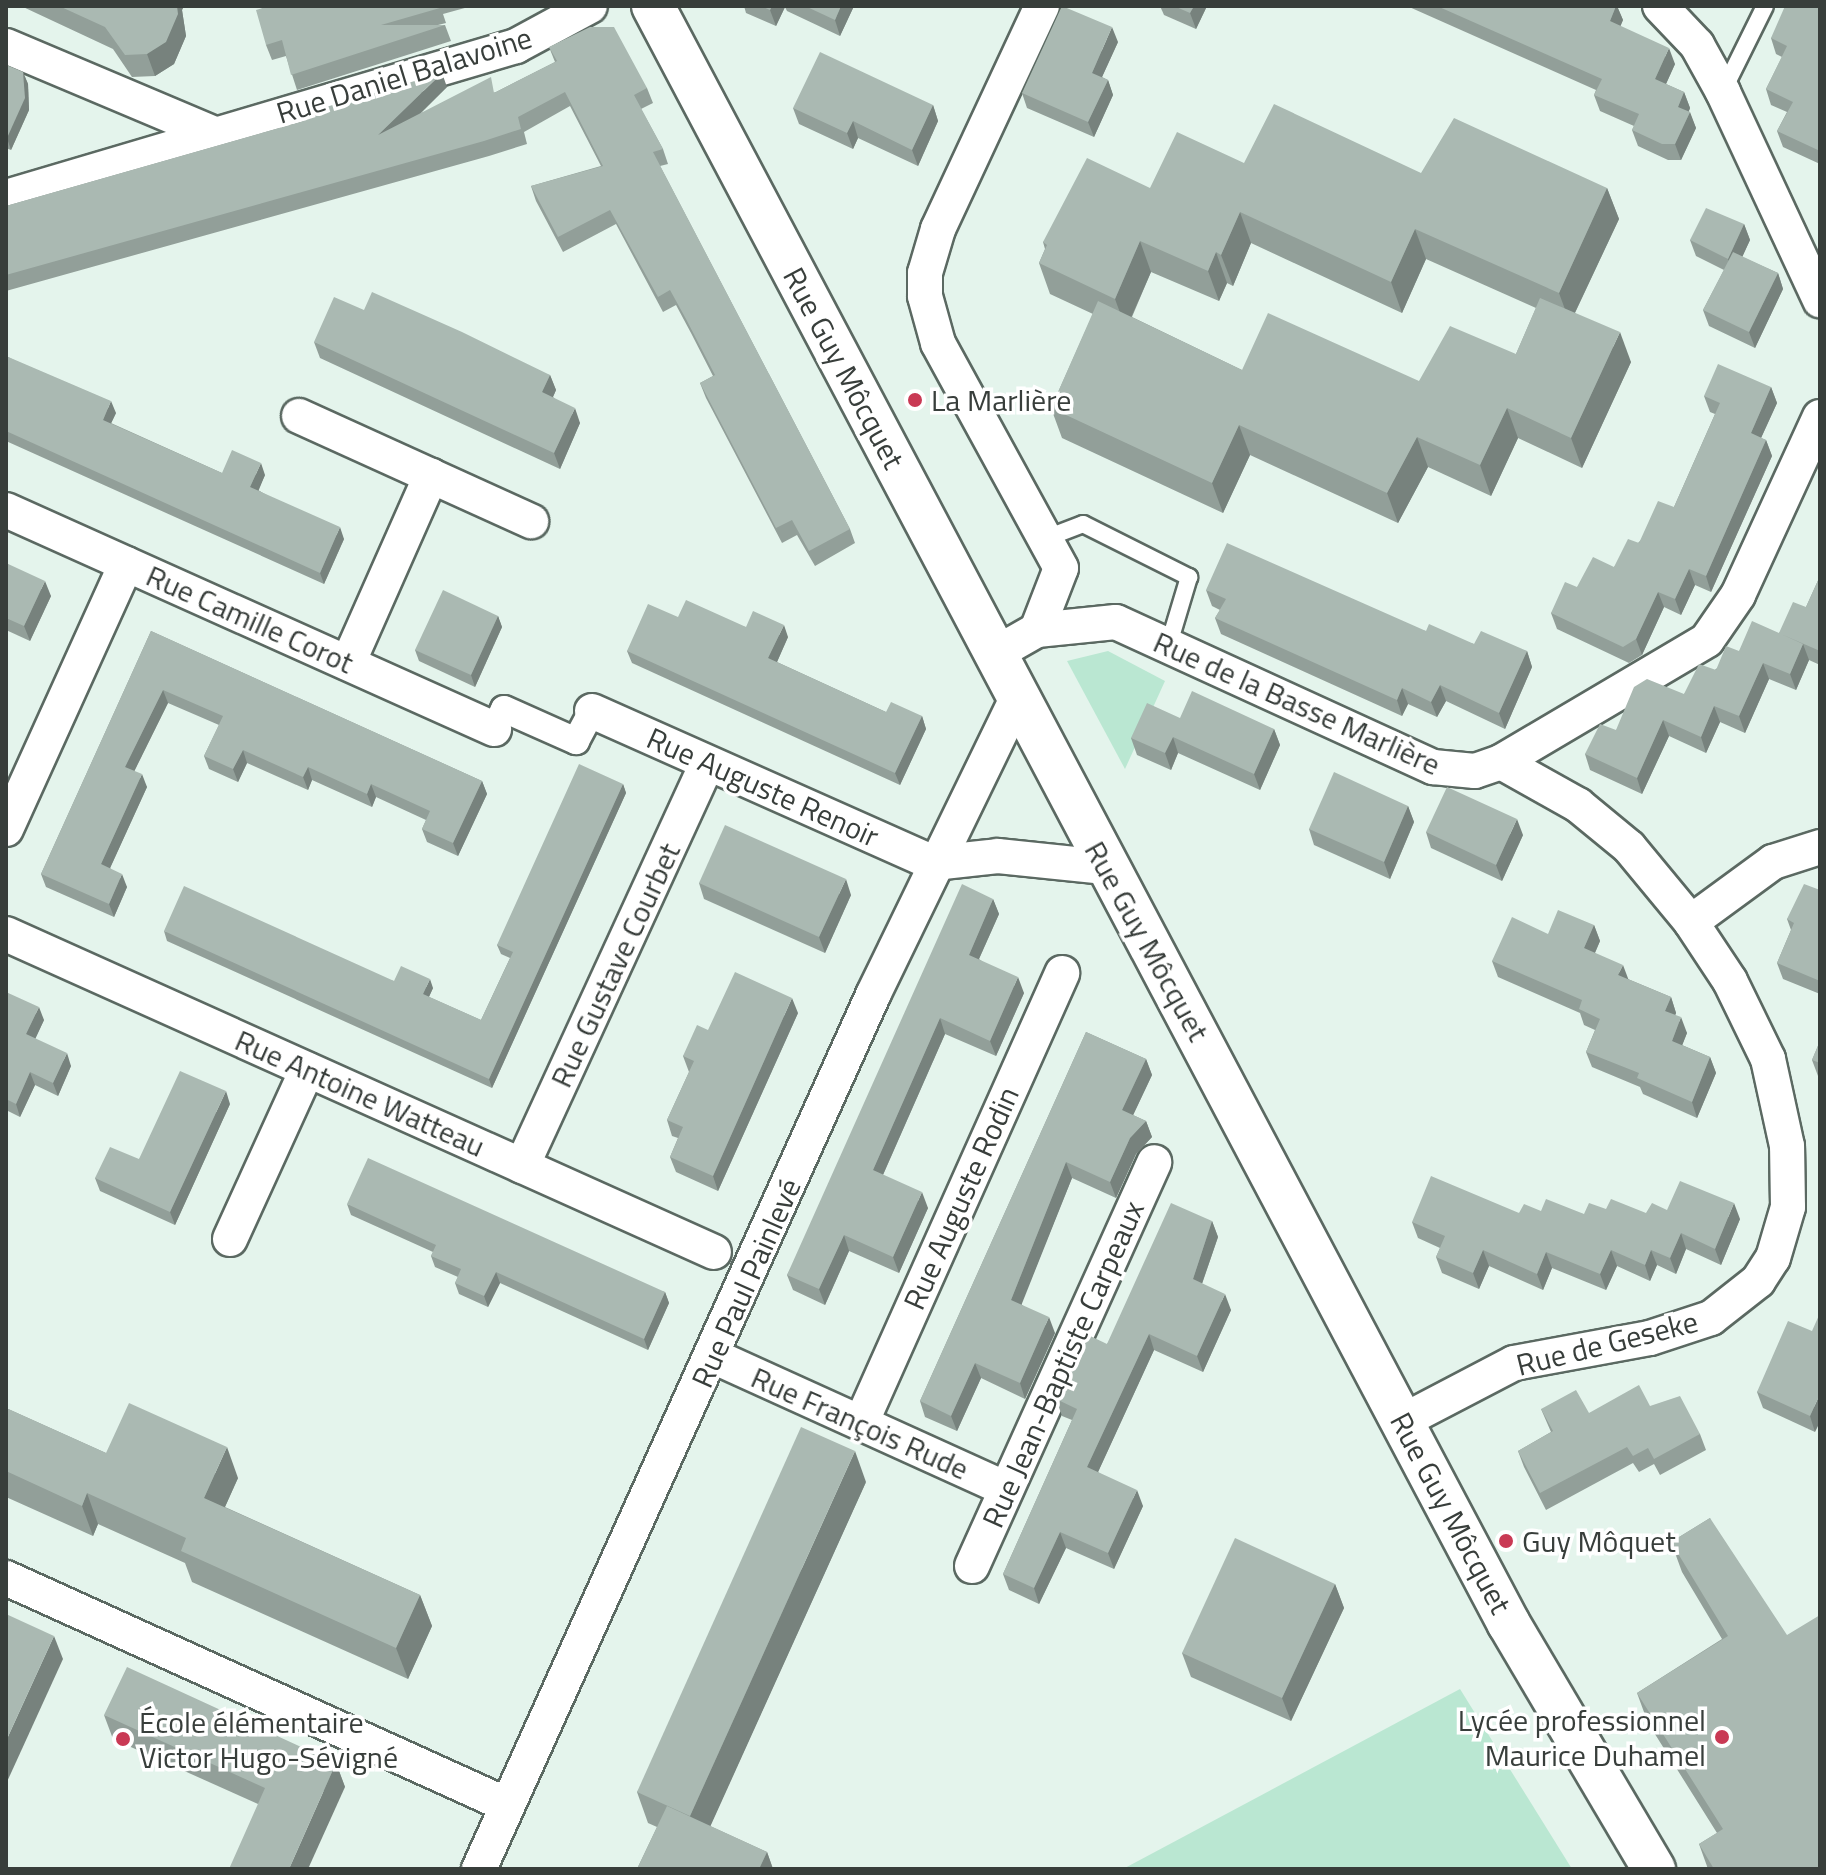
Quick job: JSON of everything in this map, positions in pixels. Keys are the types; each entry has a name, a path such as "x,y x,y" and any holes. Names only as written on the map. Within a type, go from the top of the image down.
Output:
{"street":[{"name":"Rue Daniel Balavoine","path":"6,197 516,46 590,6"},
{"name":"Rue Guy Môcquet","path":"653,6 1105,867 1531,1665 1654,1869"},
{"path":"1037,630 1061,568 938,343 925,296 925,273 938,229 1042,6"},
{"path":"1660,6 1697,45 1723,92 1820,300"},
{"path":"6,46 214,134"},
{"path":"299,416 531,521"},
{"name":"Rue de la Basse Marlière","path":"993,655 1037,630 1116,622 1433,767 1475,771 1501,762 1707,640 1738,595 1820,417"},
{"path":"348,663 431,476"},
{"name":"Rue Camille Corot","path":"6,510 494,729"},
{"path":"6,829 126,564"},
{"name":"Rue Paul Painlevé","path":"479,1869 934,863 1017,699"},
{"path":"494,729 504,709 576,741 592,711"},
{"name":"Rue Auguste Renoir","path":"592,711 934,863"},
{"name":"Rue de Geseke","path":"1403,1421 1514,1363 1650,1338 1711,1318 1758,1281 1773,1258 1789,1186 1787,1146 1768,1059 1746,1007 1691,922 1629,847 1595,817 1501,762"},
{"name":"Rue Gustave Courbet","path":"522,1166 707,763"},
{"path":"1691,922 1773,862 1820,847"},
{"path":"934,863 998,856 1105,867"},
{"name":"Rue Antoine Watteau","path":"6,934 714,1252"},
{"name":"Rue Auguste Rodin","path":"861,1423 1062,973"},
{"path":"230,1239 307,1070"},
{"name":"Rue Jean-Baptiste Carpeaux","path":"972,1566 1154,1162"},
{"name":"Rue François Rude","path":"713,1356 1006,1489"},
{"path":"6,1578 507,1805"}],"lane":[{"path":"1723,92 1765,6"},
{"path":"1044,539 1083,524 1189,577 1168,647"}],"green space":[{"path":"1108,651 1165,681 1125,769 1067,661"},
{"path":"1460,1689 1572,1869 1123,1869"}],"building":[{"path":"59,6 177,6 178,14 166,42 147,54 125,55 105,27"},
{"path":"269,6 440,6 381,25 445,25 291,75 282,40 266,45 256,10"},
{"path":"805,6 841,6 835,20"},
{"path":"1062,6 1112,27 1092,73 1108,80 1088,122 1022,93"},
{"path":"1174,6 1194,6 1190,13"},
{"path":"1437,6 1616,6 1610,21 1669,48 1655,79 1684,92 1678,107 1690,112 1675,144 1662,144 1632,130 1639,114 1594,95 1602,79"},
{"path":"1785,6 1820,6 1820,151 1777,131 1793,102 1766,89 1787,46 1771,38"},
{"path":"590,27 614,27 647,88 634,95 663,149 653,152 850,529 809,551 792,520 776,528 700,383 715,375 686,319 670,290 658,297 610,210 558,237 531,186 603,166 565,92 518,117 521,129 6,275 6,206 304,121 302,114 442,73 378,135 491,77 494,93 557,61 549,47"},
{"path":"820,52 933,105 912,150 853,121 847,133 793,108"},
{"path":"6,65 23,72 25,98 7,138"},
{"path":"1274,104 1421,173 1454,118 1607,188 1559,293 1415,229 1391,282 1240,212 1221,255 1216,252 1208,271 1140,241 1115,299 1039,263 1047,245 1043,242 1087,158 1150,188 1177,132 1244,163"},
{"path":"1706,208 1744,224 1728,259 1690,240"},
{"path":"1733,252 1778,273 1749,332 1703,310"},
{"path":"372,292 550,375 542,392 575,408 554,453 314,342 334,297 364,310"},
{"path":"1540,298 1620,332 1571,438 1507,408 1480,465 1417,437 1387,493 1239,425 1212,483 1051,408 1098,301 1242,370 1268,313 1419,381 1450,326 1516,354"},
{"path":"6,356 111,401 103,420 222,473 232,450 261,463 250,487 340,527 320,573 6,431"},
{"path":"1718,364 1771,387 1751,433 1766,440 1706,576 1689,569 1675,599 1658,592 1636,639 1623,647 1551,613 1565,582 1577,587 1593,557 1614,567 1628,539 1639,543 1658,501 1674,507 1720,403 1704,396"},
{"path":"1227,543 1426,631 1429,624 1474,644 1481,631 1527,651 1499,713 1440,685 1431,702 1402,688 1397,700 1215,618 1226,599 1206,590"},
{"path":"6,563 45,581 24,626 6,618"},
{"path":"1820,576 1820,651 1781,634 1803,644 1790,674 1763,663 1739,716 1714,706 1701,737 1663,720 1637,778 1585,754 1600,724 1616,730 1634,687 1647,679 1684,694 1699,664 1716,670 1726,646 1739,651 1752,621 1779,633 1793,602 1806,607"},
{"path":"443,590 498,616 471,675 415,650"},
{"path":"686,600 746,627 753,611 784,625 768,658 886,712 891,702 922,716 895,773 627,651 648,604 678,617"},
{"path":"151,631 482,781 453,843 422,829 430,811 371,784 367,794 308,767 303,777 243,750 233,769 204,756 223,716 163,690 125,767 142,774 101,864 122,874 109,904 41,874"},
{"path":"1192,691 1274,729 1254,774 1173,737 1165,753 1131,738 1147,703 1180,718"},
{"path":"579,764 623,784 489,1079 164,931 184,886 394,981 401,966 430,979 423,994 481,1020 513,952 497,945"},
{"path":"1334,772 1408,806 1384,862 1309,829"},
{"path":"1447,787 1517,819 1496,865 1426,832"},
{"path":"725,825 846,879 819,937 699,883"},
{"path":"962,884 993,899 969,955 1018,977 990,1041 940,1018 873,1170 922,1192 893,1257 844,1235 819,1289 787,1275"},
{"path":"1804,884 1820,890 1820,981 1777,963 1794,923 1787,919"},
{"path":"1558,910 1594,925 1584,948 1623,965 1618,975 1671,997 1665,1011 1681,1017 1672,1041 1710,1057 1692,1102 1637,1078 1639,1073 1586,1052 1600,1019 1579,1009 1582,1000 1492,961 1512,917 1548,934"},
{"path":"735,972 792,998 713,1176 670,1157 683,1127 667,1120 694,1061 683,1056 697,1025 708,1030"},
{"path":"6,992 39,1007 26,1034 67,1053 53,1083 30,1072 16,1104 6,1099"},
{"path":"1086,1032 1146,1059 1122,1110 1146,1121 1130,1138 1110,1182 1066,1162 1011,1300 1049,1317 1020,1383 975,1363 951,1416 920,1401"},
{"path":"1820,1041 1820,1063 1812,1060"},
{"path":"180,1071 226,1091 170,1212 95,1178 110,1147 139,1159"},
{"path":"368,1158 665,1292 644,1339 496,1272 484,1296 455,1283 461,1269 431,1256 436,1245 347,1204"},
{"path":"1431,1176 1519,1213 1524,1204 1541,1211 1546,1199 1584,1214 1589,1203 1606,1209 1611,1199 1646,1213 1652,1203 1667,1210 1680,1181 1734,1203 1715,1249 1681,1233 1670,1258 1651,1250 1645,1265 1611,1250 1600,1274 1546,1252 1537,1274 1483,1250 1473,1273 1436,1257 1445,1236 1412,1222"},
{"path":"1171,1203 1212,1221 1193,1279 1225,1294 1197,1356 1149,1334 1087,1467 1137,1490 1108,1553 1060,1532 1034,1588 1003,1574 1077,1409 1056,1399 1086,1334 1107,1344"},
{"path":"1820,1313 1820,1394 1810,1416 1757,1392 1788,1321 1812,1331"},
{"path":"1639,1385 1650,1406 1680,1396 1700,1434 1654,1459 1648,1448 1633,1456 1627,1447 1540,1493 1518,1451 1553,1431 1541,1409 1576,1390 1589,1413"},
{"path":"129,1403 227,1447 204,1498 420,1595 396,1648 181,1551 186,1538 87,1493 82,1506 6,1471 6,1408 106,1453"},
{"path":"801,1427 855,1451 690,1816 637,1792"},
{"name":"Lycée professionnel Maurice Duhamel","path":"1710,1518 1787,1635 1820,1615 1820,1869 1714,1869 1699,1844 1723,1829 1637,1693 1728,1636 1671,1542"},
{"path":"1235,1538 1335,1584 1282,1698 1182,1653"},
{"path":"6,1614 54,1636 6,1741"},
{"path":"127,1667 336,1763 289,1869 229,1869 265,1788 104,1715"},
{"path":"667,1806 767,1852 759,1869 637,1869"}],"place":[{"name":"La Marlière","path":"915,400"},
{"name":"Guy Môquet","path":"1506,1541"},
{"name":"Lycée professionnel Maurice Duhamel","path":"1722,1737"},
{"name":"École élémentaire Victor Hugo-Sévigné","path":"123,1739"}]}
